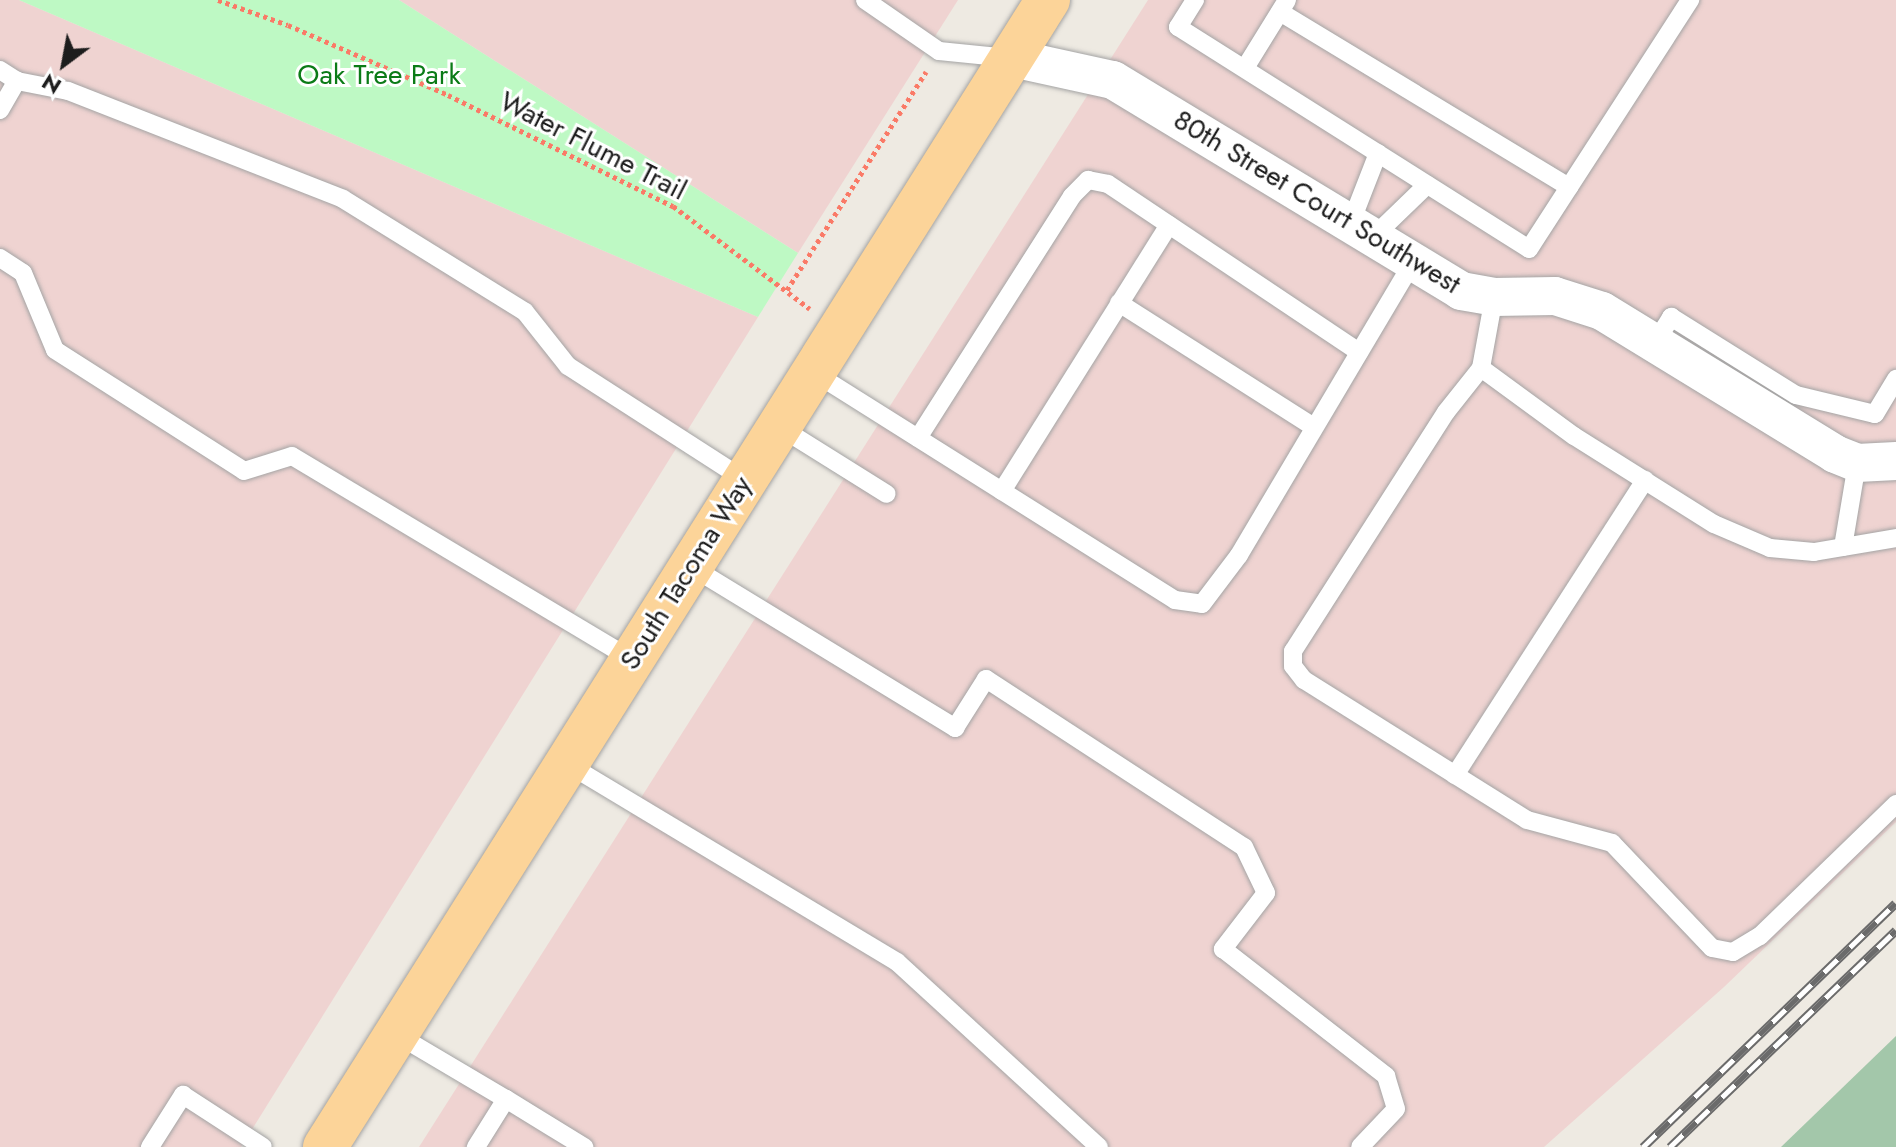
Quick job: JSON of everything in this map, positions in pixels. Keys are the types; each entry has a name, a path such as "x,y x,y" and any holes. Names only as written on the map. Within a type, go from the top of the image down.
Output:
{"main road":[{"name":"South Tacoma Way","path":"325,1147 1048,0"}],"street":[{"name":"80th Street Court Southwest","path":"1012,58 1113,80 1461,291 1494,297 1555,296 1663,330 1877,462"}],"lane":[{"path":"865,0 939,51 1012,58"},
{"path":"1195,0 1178,27 1529,249 1690,0"},
{"path":"1245,68 1284,6 1569,187"},
{"path":"0,70 17,81 68,91 343,199 525,312 568,366 745,480"},
{"path":"0,110 17,81"},
{"path":"1360,232 1378,153"},
{"path":"918,438 1082,182 1108,184 1359,352"},
{"path":"1360,232 1427,185"},
{"path":"1002,491 1169,225"},
{"path":"0,258 23,273 55,350 232,464 244,471 292,456 631,659"},
{"path":"813,372 1175,600 1202,604 1239,555 1412,264"},
{"path":"1494,297 1481,368 1446,412 1293,651 1293,666 1304,680 1527,820 1612,843 1712,948 1733,952 1760,936 1896,804"},
{"path":"1119,303 1314,427"},
{"path":"1481,368 1574,436 1714,524 1770,548 1814,552 1896,538"},
{"path":"1788,408 1875,414 1896,379"},
{"path":"778,426 887,494"},
{"path":"1843,547 1877,462"},
{"path":"1455,775 1645,480"},
{"path":"690,566 955,728 986,679 1244,847 1266,893 1223,949 1386,1076 1396,1109 1360,1147"},
{"path":"566,763 897,962 1099,1147"},
{"path":"395,1034 584,1147"},
{"path":"150,1147 183,1095 263,1147"},
{"path":"476,1147 506,1099"}],"path":[{"name":"Water Flume Trail","path":"218,0 288,25 448,95 673,206 839,331"},
{"path":"787,290 939,51"}],"shaded area":[{"path":"0,0 19,0 758,317 241,1147 0,1147"},
{"path":"399,0 958,0 798,253"},
{"path":"1148,0 1896,0 1896,822 1724,987 1544,1147 419,1147"}],"green space":[{"name":"Oak Tree Park","path":"19,0 399,0 798,253 758,317"},
{"path":"1896,1036 1896,1147 1781,1147"}],"railway":[{"path":"1643,1147 1896,903"},
{"path":"1670,1147 1896,930"}]}
